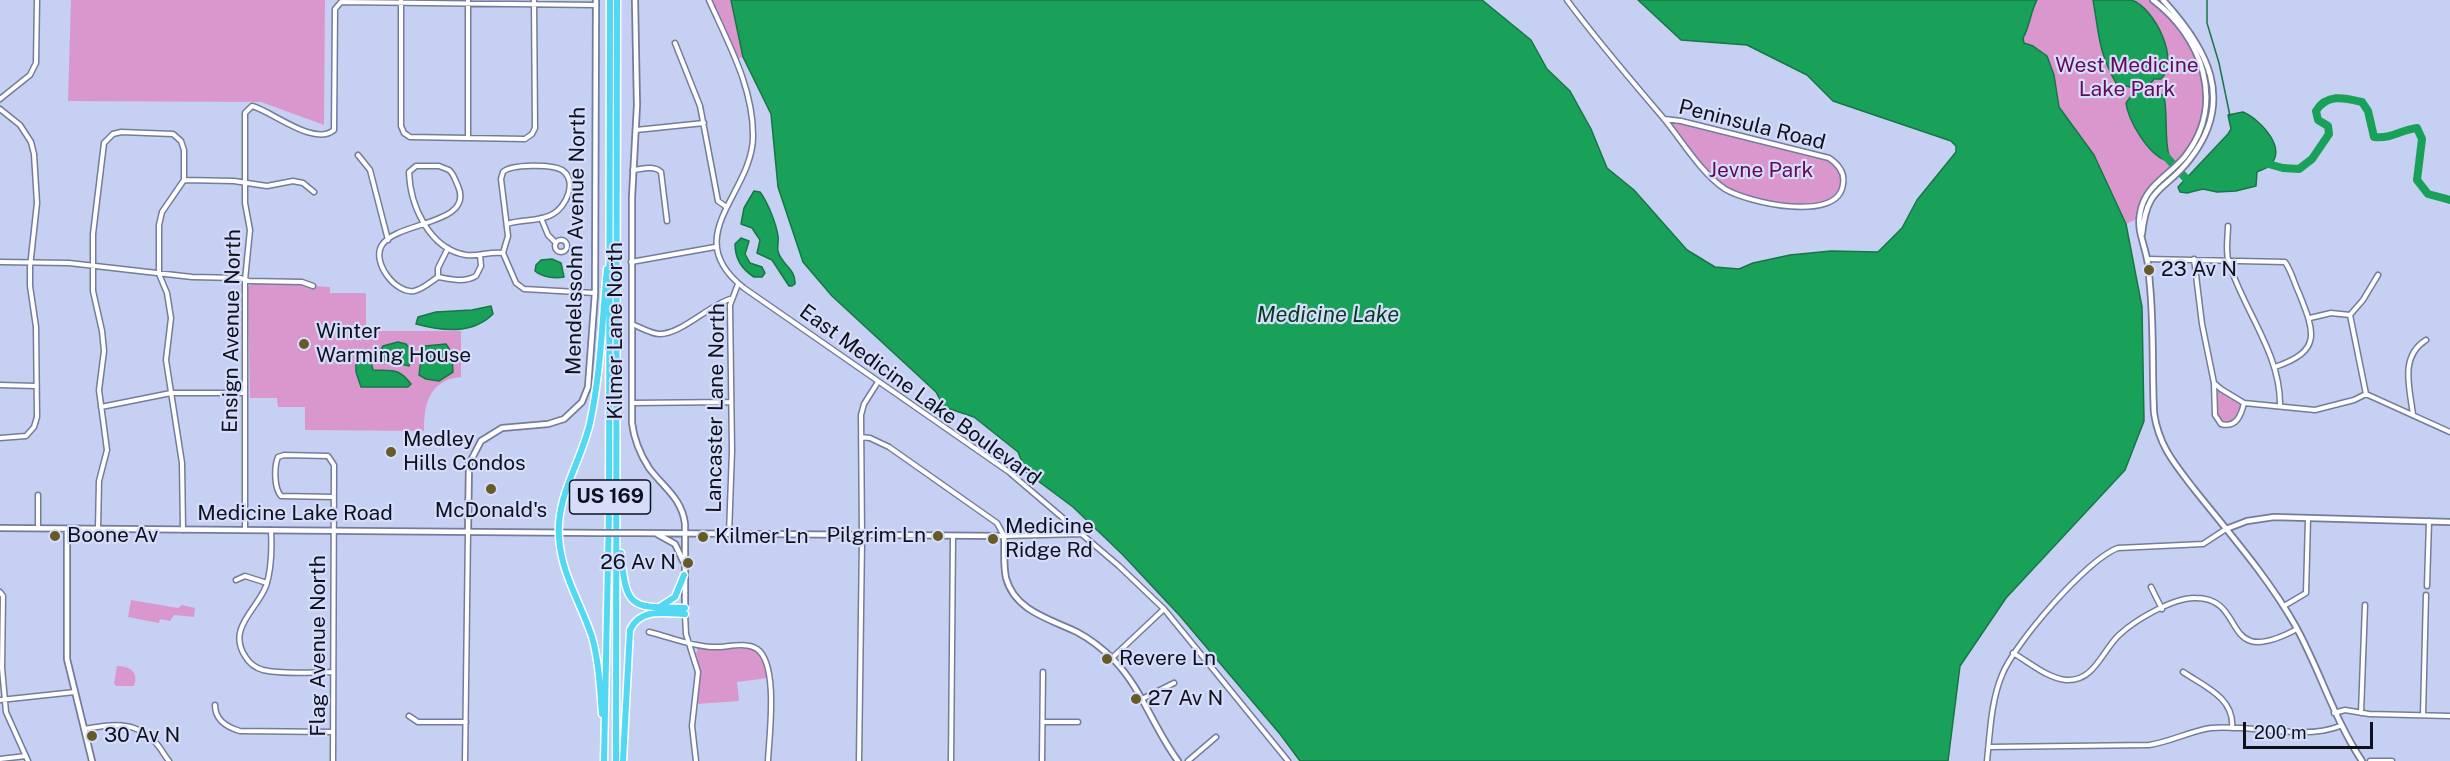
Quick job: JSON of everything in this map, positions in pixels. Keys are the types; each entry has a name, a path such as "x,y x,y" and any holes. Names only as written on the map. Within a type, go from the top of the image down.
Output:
{"highway":[{"name":"US 169","path":"604,761 610,497 610,0"},
{"name":"US 169","path":"616,761 617,0"},
{"path":"604,761 596,653 589,628 564,571 559,532 563,496 588,430 597,388 610,232"},
{"path":"617,513 626,591 637,604 684,611"},
{"path":"655,608 663,606 675,597 684,575"},
{"path":"623,761 630,630 633,623 647,614 684,611"}],"street":[{"path":"0,99 30,75 36,63 37,0"},
{"name":"Kilmer Lane North","path":"636,0 636,130 633,171 631,324 632,423 637,445 649,467 679,503 684,518 685,628 698,672 692,726 696,761"},
{"path":"632,262 716,247 725,206 749,162 753,133 747,92 708,0"},
{"name":"Peninsula Road","path":"1567,0 1617,65 1712,178 1735,194 1760,201 1814,207 1831,202 1842,190 1841,170 1829,158 1681,121 1664,119"},
{"path":"2153,0 2192,42 2205,81 2206,107 2201,131 2181,164"},
{"path":"2163,0 2197,40 2204,54 2212,80 2212,108 2207,133 2181,164 2153,185 2146,195 2139,218 2147,259 2152,314 2154,413 2158,434 2168,455 2284,606 2297,629 2340,726 2362,761"},
{"path":"534,2 535,128 532,134 525,139 410,137 404,133 401,126 401,1 596,2"},
{"name":"Ensign Avenue North","path":"245,531 245,280 250,230 245,207 245,113 250,107 258,108 291,126 320,134 332,133 335,126 335,9 338,3 401,1"},
{"path":"468,1 468,138"},
{"name":"Mendelssohn Avenue North","path":"468,531 468,475 472,455 487,435 511,425 542,425 556,422 571,414 582,402 590,379 595,293 596,2"},
{"path":"675,43 700,106 716,195 718,201 725,206"},
{"path":"0,109 20,125 31,142 34,154 37,203 30,286 36,327 37,417 34,427 22,437 0,438"},
{"path":"636,130 704,123"},
{"path":"98,529 99,481 107,450 99,390 104,345 94,298 93,234 103,147 110,136 121,132 168,133 179,139 184,150 184,180 165,206 160,218 159,273 167,293 171,318 166,360 183,476 183,530"},
{"path":"358,155 370,170 388,240"},
{"path":"480,255 479,272 471,279 454,280 438,277 413,291 400,289 395,285 382,264 381,249 388,240 424,224 453,211 461,201 461,194 452,173 444,167 416,166 410,169 409,175 424,224 435,241 466,255 503,253"},
{"path":"507,224 551,215 563,205 569,193 568,179 563,171 555,167 513,166 506,169 501,179 507,224 507,242 503,253 513,278 524,289 595,293"},
{"path":"633,171 650,168 661,172 667,221"},
{"path":"184,180 267,186 293,181 303,183 314,192"},
{"path":"541,218 548,235 556,243"},
{"path":"2228,226 2228,260 2275,367 2280,406"},
{"name":"East Medicine Lake Boulevard","path":"716,247 723,267 738,284 1009,472 1134,580 1164,609 1288,761"},
{"path":"438,277 438,268 448,248"},
{"path":"2147,259 2285,262 2310,318 2311,332 2305,351 2293,361 2275,367"},
{"path":"2194,259 2199,306 2214,383 2215,415 2221,424 2232,425 2236,422 2244,403"},
{"path":"0,262 93,266 245,280 302,282 313,286"},
{"path":"2350,315 2363,300 2378,275"},
{"name":"Lancaster Lane North","path":"729,534 731,299 738,284"},
{"path":"631,324 654,333 669,333 709,308 731,299"},
{"path":"2310,318 2326,314 2350,315"},
{"path":"2350,315 2366,394"},
{"path":"2413,415 2408,363 2412,351 2426,340"},
{"path":"859,761 861,437 863,408 878,382"},
{"path":"2214,383 2244,403 2315,410 2366,394 2450,432"},
{"path":"0,385 36,386"},
{"path":"101,407 171,393 245,393"},
{"path":"632,403 731,402"},
{"path":"861,437 870,438 889,447 996,523 1004,536 1005,571 1010,588 1016,597 1030,610 1079,633 1112,658 1142,699 1157,730 1178,761"},
{"name":"Flag Avenue North","path":"333,761 333,672 334,531 334,497 334,465 328,456 281,456 277,460 278,495 334,497"},
{"path":"38,495 38,528"},
{"path":"2284,606 2306,593 2308,518"},
{"path":"1987,761 1998,685 2013,653 2072,584 2110,550 2124,547 2203,544 2233,525 2259,519 2450,522"},
{"path":"2427,586 2429,521"},
{"name":"Medicine Lake Road","path":"0,528 1004,536"},
{"path":"67,529 68,659 92,761"},
{"path":"271,530 270,569 267,584 260,599 245,617 239,632 240,644 245,657 250,663 263,670 333,672"},
{"path":"465,761 468,531"},
{"path":"655,533 668,538 675,544 684,567"},
{"path":"1004,536 1081,534"},
{"path":"951,761 953,536"},
{"path":"236,580 245,576 267,584"},
{"path":"2151,587 2162,609"},
{"path":"0,759 27,759 2,700 1,594"},
{"path":"2423,715 2426,595"},
{"path":"2013,653 2056,678 2073,680 2088,674 2126,629 2187,598 2211,601 2229,616 2240,634 2252,642 2271,641 2297,629"},
{"path":"2361,713 2365,605"},
{"path":"1112,658 1164,609"},
{"path":"649,632 714,647 747,645 757,649 763,655 771,697 768,761"},
{"path":"1042,761 1043,672"},
{"path":"2183,672 2227,703 2233,715 2232,728"},
{"path":"1142,699 1174,683"},
{"path":"2,700 75,692"},
{"path":"215,705 215,713 219,719 240,731 333,732"},
{"path":"2334,713 2345,710 2361,713 2450,716"},
{"path":"409,716 418,722 466,722"},
{"path":"1043,722 1078,722"},
{"path":"84,729 110,724 130,726 147,735 169,761"},
{"path":"1989,747 2149,745 2200,731 2232,728 2320,731 2340,726"},
{"path":"1188,761 1216,737"},
{"path":"2370,761 2392,761"}],"green space":[{"path":"71,0 325,0 324,125 261,102 68,101"},
{"path":"711,0 731,0 743,57 737,59"},
{"name":"West Medicine Lake Park","path":"2037,0 2153,0 2192,42 2198,55 2206,107 2201,131 2186,155 2153,185 2139,218 2126,224 2094,155 2059,107 2054,75 2022,38"},
{"name":"Jevne Park","path":"1664,119 1673,119 1829,158 1838,166 1843,184 1836,198 1806,207 1760,201 1735,194 1712,178"},
{"path":"252,284 296,284 313,289 314,286 330,287 330,293 366,293 366,331 461,331 461,377 442,383 430,395 425,412 424,431 305,430 305,407 278,407 277,398 250,398 248,287"},
{"path":"2218,390 2240,404 2242,408 2235,420 2226,425 2218,420"},
{"path":"131,600 178,608 182,605 195,608 194,617 174,615 170,621 160,619 159,623 128,617"},
{"path":"698,648 753,649 761,657 768,678 737,682 739,701 697,704 700,679 696,654"},
{"path":"117,666 126,667 132,671 135,677 134,686 116,686 114,683"}],"water":[{"name":"Medicine Lake","path":"731,0 1482,0 1531,40 1547,69 1570,91 1591,129 1607,168 1634,190 1687,250 1715,267 1739,269 1753,263 1790,255 1831,251 1878,252 1902,228 1917,200 1956,152 1956,146 1951,141 1833,101 1807,75 1747,45 1681,40 1638,0 2037,0 2023,38 2024,43 2033,46 2047,56 2054,75 2059,107 2094,155 2126,224 2142,307 2144,421 2125,470 2006,598 1960,666 1948,761 1300,761 1280,734 1180,616 1123,555 1073,507 1026,472 1018,452 974,417 944,407 936,392 832,296 803,262 778,187 771,114 743,57"},
{"path":"2093,0 2131,0 2140,4 2156,23 2162,35 2168,60 2166,71 2161,79 2154,79 2151,83 2152,89 2164,96 2169,156 2165,160 2146,144 2131,118 2126,103 2134,92 2133,88 2116,83 2110,72 2100,42"},
{"path":"2243,112 2265,129 2275,145 2276,153 2273,161 2266,168 2257,172 2256,186 2236,191 2217,192 2203,189 2187,193 2180,192 2178,187 2228,134 2231,129 2228,115"},
{"path":"754,191 760,192 771,213 778,236 780,256 795,279 795,284 792,286 789,286 772,260 757,253 760,240 752,228 741,224 744,208"},
{"path":"741,238 749,241 745,254 750,263 762,267 765,273 762,277 754,277 740,263 735,244"},
{"path":"552,259 561,263 564,277 549,277 535,271 536,265 541,260"},
{"path":"491,306 493,314 485,321 466,328 456,330 416,324 418,317 436,312 472,310"},
{"path":"398,342 406,344 412,352 409,366 384,360 378,354 383,346"},
{"path":"446,344 452,353 453,372 439,381 426,379 419,375 422,351 425,346"},
{"path":"368,350 372,356 373,370 398,372 411,384 408,387 361,387 356,372 356,353"}],"waterway":[{"path":"2207,0 2207,23 2219,63 2230,116"},
{"path":"2261,162 2283,168 2299,169 2312,159 2329,134 2328,126 2318,120 2316,111 2320,105 2331,99 2349,99 2362,102 2368,111 2374,137 2386,137 2417,128 2422,139 2417,180 2428,194 2450,200"},
{"path":"2161,151 2191,184"}],"place":[{"name":"23 Av N","path":"2149,270"},
{"name":"Winter Warming House","path":"304,344"},
{"name":"Medley Hills Condos","path":"391,452"},
{"name":"McDonald's","path":"491,489"},
{"name":"Boone Av","path":"55,536"},
{"name":"Pilgrim Ln","path":"938,536"},
{"name":"Kilmer Ln","path":"703,537"},
{"name":"Medicine Ridge Rd","path":"993,539"},
{"name":"26 Av N","path":"688,563"},
{"name":"Revere Ln","path":"1107,659"},
{"name":"27 Av N","path":"1136,699"},
{"name":"30 Av N","path":"92,736"}]}
